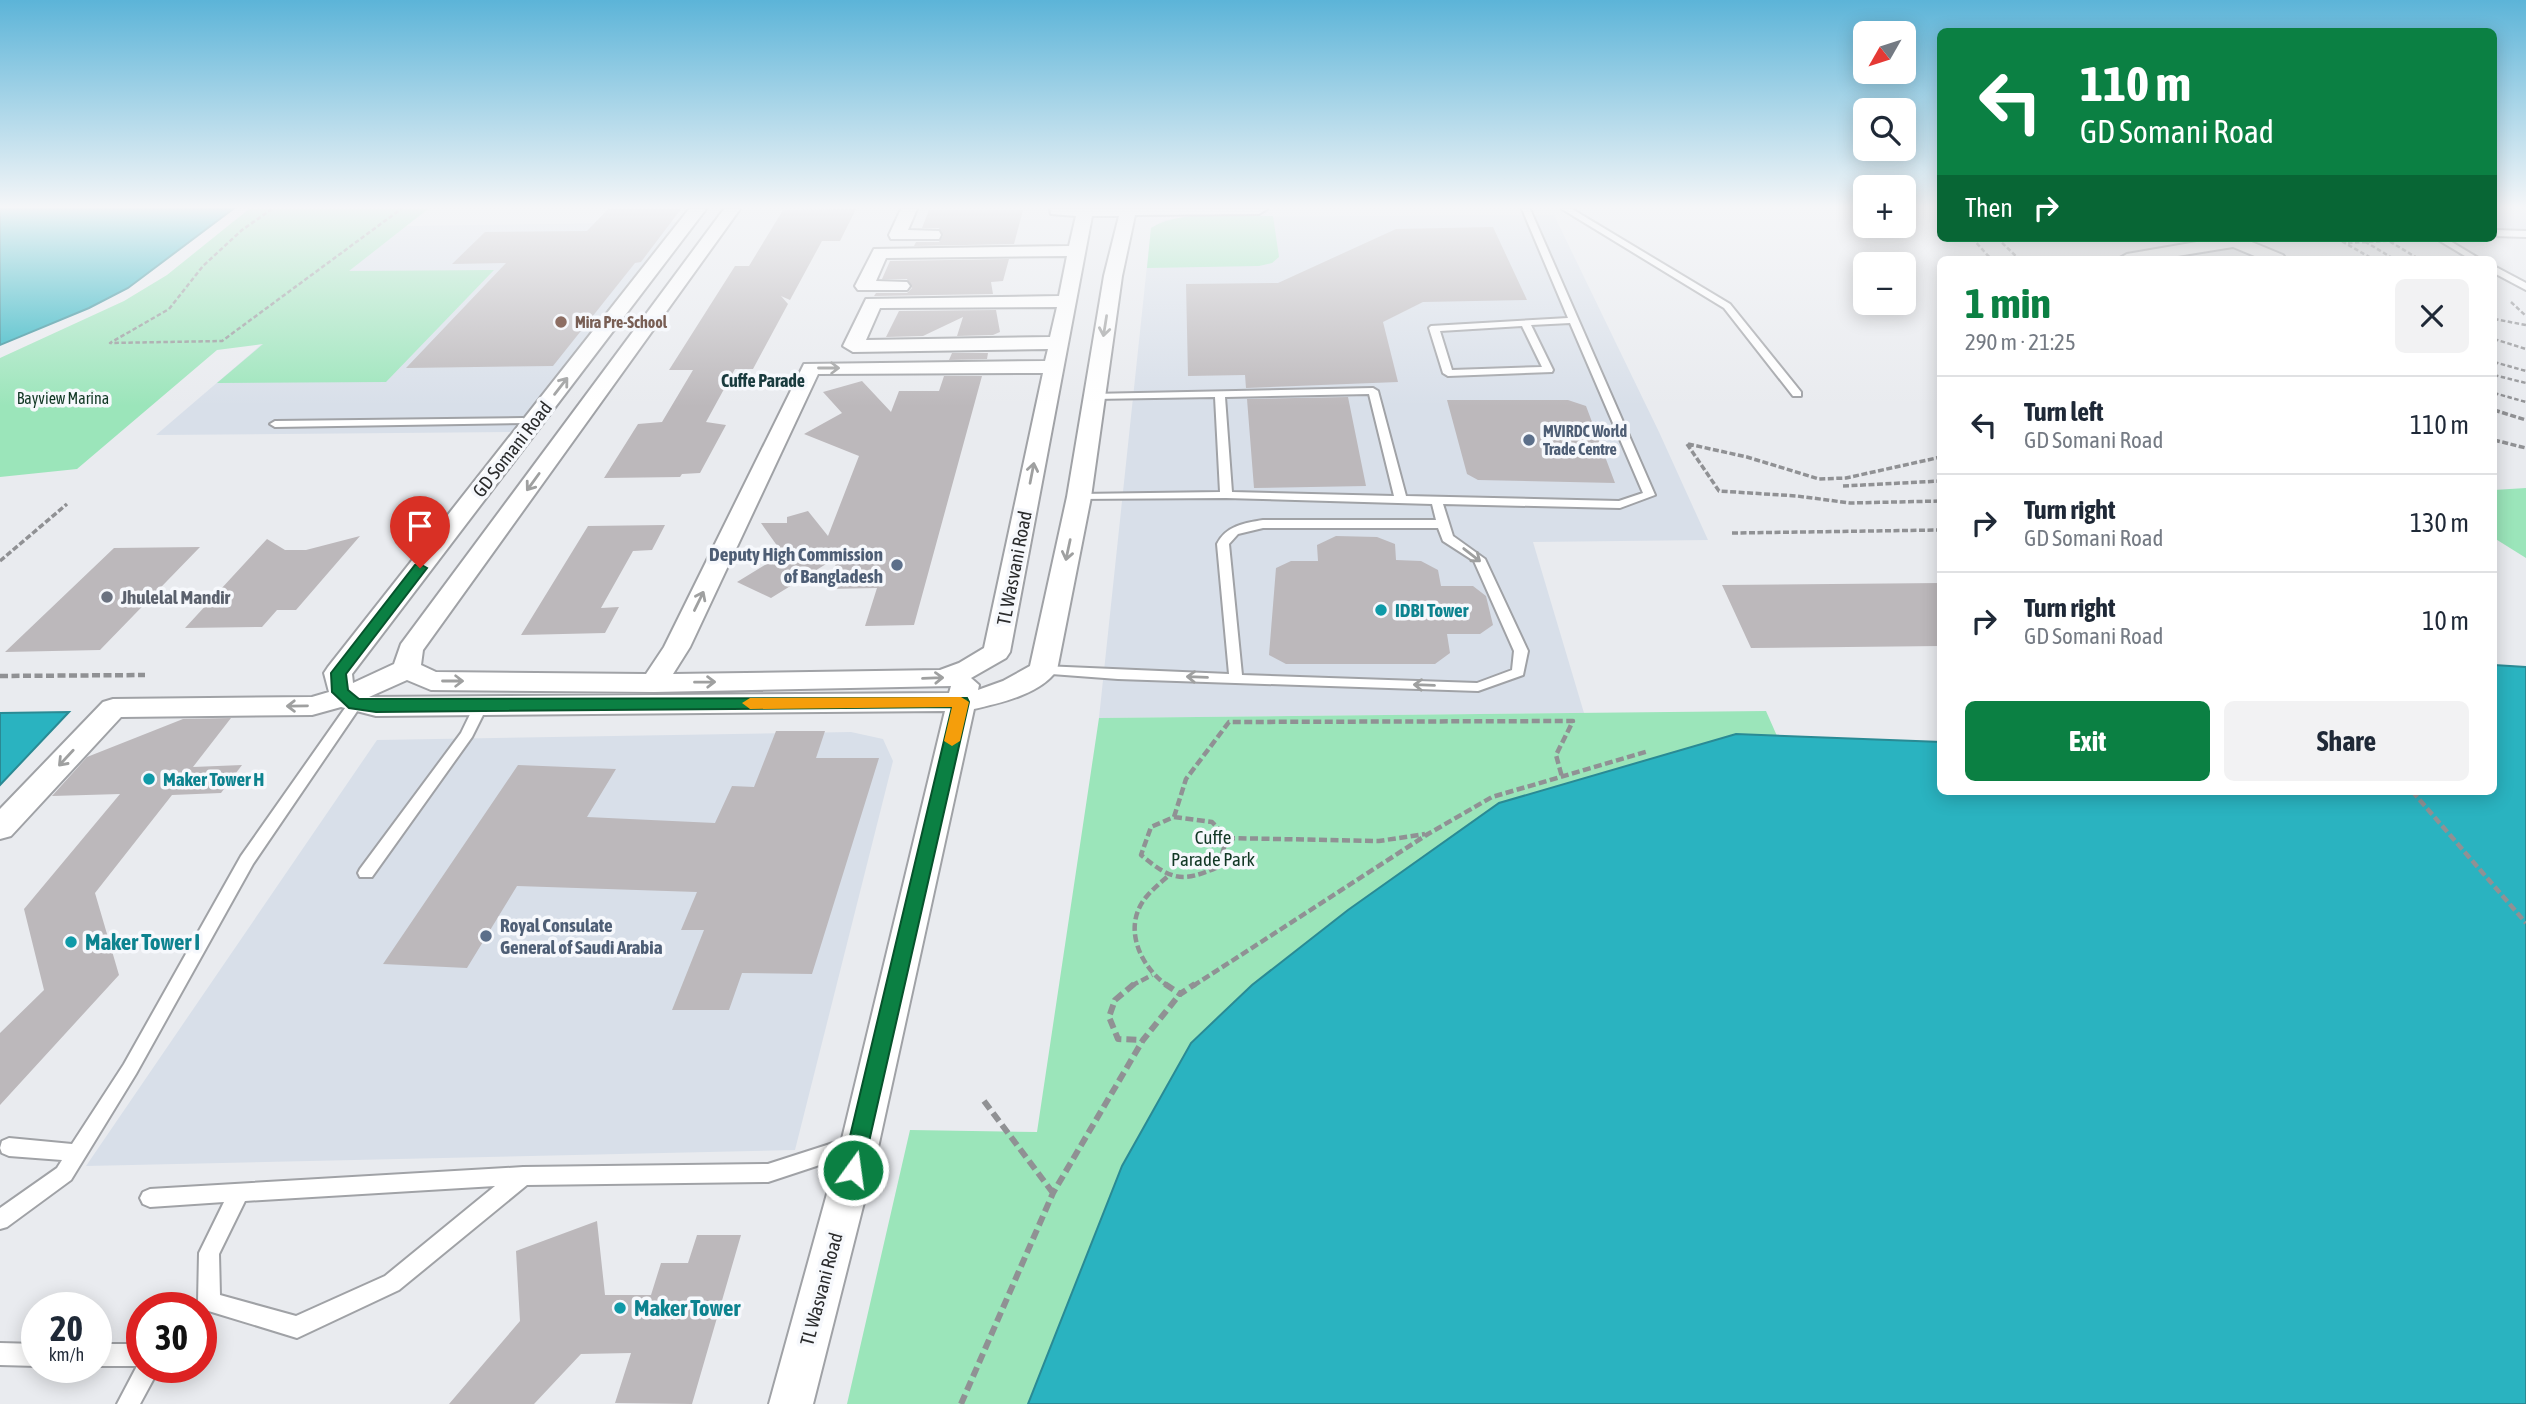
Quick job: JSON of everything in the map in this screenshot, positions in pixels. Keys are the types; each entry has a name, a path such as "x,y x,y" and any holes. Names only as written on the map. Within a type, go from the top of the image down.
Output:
{"street":[{"name":"GD Somani Road","path":"350,701 340,692 338,673 528,421 645,275"},
{"name":"GD Somani Road","path":"407,669 410,650 684,275"},
{"path":"870,275 864,286 1067,293"},
{"name":"TL Wasvani Road","path":"791,1404 860,1143 969,669 997,652 1069,275"},
{"path":"0,828 113,708 313,706 350,701 376,707 961,702 995,696 1015,689 1043,670 1079,497 1113,275"},
{"path":"1057,343 853,346 873,303 1067,293"},
{"path":"654,683 677,648 811,368 1053,368"},
{"path":"350,701 407,669 431,681 654,683 943,679 969,669"}],"lane":[{"path":"1079,497 1226,495 1620,505 1649,495 1554,275"},
{"path":"1675,275 1727,306 1797,394"},
{"path":"2504,275 2526,287"},
{"path":"1451,386 1434,328 1574,320"},
{"path":"1448,373 1548,370 1525,323"},
{"path":"1094,396 1373,391 1401,500"},
{"path":"1220,394 1226,495"},
{"path":"275,424 528,421"},
{"path":"1043,670 1478,687 1518,672 1521,651 1479,559 1447,538 1437,502"},
{"path":"1236,679 1224,539 1243,527 1263,524 1443,524"},
{"path":"0,1220 64,1174 130,1069 247,860 350,701"},
{"path":"366,873 467,734 481,705"},
{"path":"150,1199 523,1176 768,1174 860,1143"},
{"path":"9,1147 78,1153"},
{"path":"239,1192 209,1253 209,1301 298,1326 392,1283 523,1176"},
{"path":"0,1354 21,1355"},
{"path":"128,1404 140,1383"}],"path":[{"path":"196,275 169,309 110,343 222,341 312,275"},
{"path":"2497,319 2526,325"},
{"path":"2497,340 2526,349"},
{"path":"2497,363 2526,371"},
{"path":"2497,376 2526,383"},
{"path":"2497,394 2526,402"},
{"path":"2497,411 2526,420"},
{"path":"2497,441 2526,447"},
{"path":"1937,458 1846,478 1819,479 1747,457 1687,444 1719,491 1797,496 1850,503 1937,501"},
{"path":"1843,486 1937,481"},
{"path":"0,561 67,504"},
{"path":"1732,533 1937,530"},
{"path":"0,676 145,675"},
{"path":"1174,817 1186,779 1228,722 1573,721 1556,755 1562,777"},
{"path":"961,1404 1053,1193 1143,1040 1180,994 1428,834 1492,797 1649,751"},
{"path":"2415,795 2526,923"},
{"path":"1227,838 1218,867 1195,878 1167,877 1141,855 1151,827 1174,817 1212,822 1227,838 1379,841 1428,834"},
{"path":"1167,877 1145,898 1135,923 1137,950 1152,975 1180,994"},
{"path":"1143,1040 1118,1039 1108,1027 1109,1009 1128,986 1152,975"},
{"path":"984,1101 1053,1193"}],"shaded area":[{"path":"343,275 637,275 515,432 156,435"},
{"path":"1146,275 1583,275 1708,540 1533,542 1584,713 1099,718"},
{"path":"851,732 883,739 893,761 795,1150 86,1166 377,740"}],"green space":[{"name":"Bayview Marina","path":"167,275 490,275 386,382 217,383 263,344 217,350 77,469 0,477 0,358 124,301"},
{"path":"2526,488 2526,558 2497,540 2497,490"},
{"name":"Cuffe Parade Park","path":"1766,711 1777,736 1736,734 1499,803 1348,910 1252,985 1191,1043 1122,1165 1028,1404 847,1404 910,1130 1037,1132 1099,718"}],"water":[{"path":"0,275 146,275 128,288 89,308 0,345"},
{"path":"2497,665 2526,667 2526,1404 1028,1404 1122,1166 1191,1043 1252,985 1348,910 1499,803 1736,734 1937,742 1937,795 2497,795"},
{"path":"69,712 0,785 0,713"}],"building":[{"path":"495,275 626,275 553,366 406,368"},
{"path":"730,275 804,275 790,300 781,296 788,304 753,369 735,369 706,422 726,425 700,473 682,474 680,477 604,478 638,424 662,422 693,370 669,370"},
{"path":"884,275 1005,275 1003,281 991,282 993,294 874,296 876,293 907,293 912,288 907,279 882,279"},
{"path":"1297,275 1515,275 1527,300 1423,302 1383,322 1398,382 1246,388 1245,375 1188,376 1186,284 1278,283"},
{"path":"996,310 1000,332 993,335 957,336 963,317 923,336 886,337 899,311"},
{"path":"952,353 988,353 987,359 949,360"},
{"path":"944,376 982,376 914,625 865,626 877,588 826,589 839,556 771,598 737,582 783,554 761,523 787,523 787,517 808,511 828,536 859,456 804,434 842,413 823,392 862,381 891,412 899,391 939,391"},
{"path":"1348,397 1366,486 1254,488 1247,399"},
{"name":"MVIRDC World Trade Centre","path":"1447,400 1568,400 1586,406 1615,483 1478,480 1467,474"},
{"path":"665,525 652,550 633,551 601,608 619,607 605,633 521,635 588,526"},
{"path":"360,536 296,610 277,610 262,627 185,628 267,539 285,550 306,550"},
{"name":"IDBI Tower","path":"1336,536 1377,537 1395,544 1396,560 1421,561 1438,570 1441,586 1473,586 1486,596 1493,625 1480,634 1447,634 1450,653 1435,664 1286,664 1269,655 1276,568 1291,561 1318,561 1317,545"},
{"name":"Jhulelal Mandir","path":"200,547 100,650 5,652 114,548"},
{"path":"1937,583 1937,646 1751,648 1722,585"},
{"path":"231,718 193,767 242,765 221,793 172,795 95,893 119,975 0,1105 0,1033 44,990 24,909 120,794 52,796 87,757 183,719"},
{"path":"776,731 825,731 816,758 879,758 812,974 742,973 729,1010 672,1010 704,930 681,930 697,892 517,886 467,968 383,964 518,765 616,769 587,817 715,823 732,786 754,787"},
{"name":"Maker Tower","path":"597,1221 605,1295 651,1295 661,1263 688,1263 697,1235 741,1235 692,1404 615,1403 631,1353 581,1354 534,1404 449,1404 520,1321 516,1251"}],"slow traffic":[{"path":"750,703 961,702 952,741"}],"place":[{"name":"Mira Pre-School","path":"561,322"},
{"name":"MVIRDC World Trade Centre","path":"1529,440"},
{"name":"Deputy High Commission of Bangladesh","path":"897,565"},
{"name":"Jhulelal Mandir","path":"107,597"},
{"name":"IDBI Tower","path":"1381,610"},
{"name":"Maker Tower H","path":"149,779"},
{"name":"Royal Consulate General of Saudi Arabia","path":"486,936"},
{"name":"Maker Tower I","path":"71,942"},
{"name":"Maker Tower","path":"620,1308"}],"district":[{"name":"Cuffe Parade","path":"763,381"}],"route":[{"path":"420,568 338,673 340,692 355,704 376,707 961,702 853,1170"}]}
